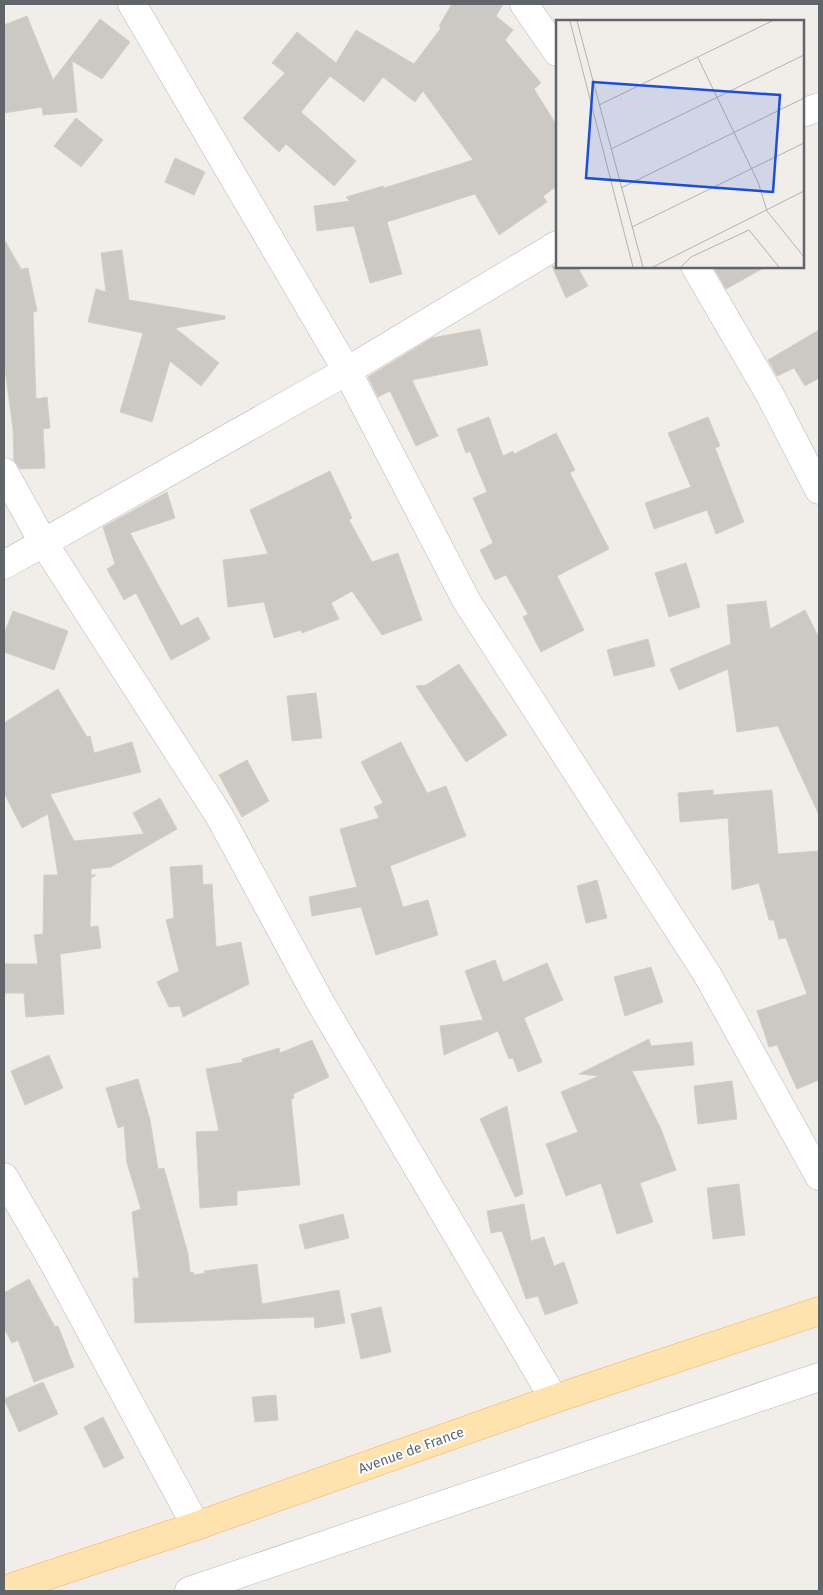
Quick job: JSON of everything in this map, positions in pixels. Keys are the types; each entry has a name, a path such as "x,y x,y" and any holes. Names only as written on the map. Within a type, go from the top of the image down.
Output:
{"main road":[{"name":"Avenue de France","path":"4,1590 196,1526 554,1399 819,1311"}],"street":[{"path":"132,4 347,371 466,600 707,974 819,1176"},
{"path":"524,4 556,51"},
{"path":"803,113 819,107"},
{"path":"4,565 347,371 556,246"},
{"path":"697,268 770,395 819,490"},
{"path":"4,472 43,542 220,816 320,1002 554,1399"},
{"path":"4,1177 55,1266 196,1526"},
{"path":"189,1591 819,1377"}],"building":[{"path":"452,4 503,4 496,16 513,30 505,40 541,83 534,89 556,124 556,187 543,196 547,202 499,235 475,194 387,222 402,274 370,283 354,226 317,231 314,206 350,201 346,197 383,186 384,188 473,160 423,91 415,102 383,77 364,102 330,76 301,112 356,161 334,186 286,144 279,152 243,118 285,73 272,63 297,32 336,63 356,30 414,64 441,28 439,26"},
{"path":"27,16 53,80 100,19 130,42 102,79 72,61 77,112 43,115 42,107 4,113 4,25"},
{"path":"76,118 103,140 81,167 54,146"},
{"path":"175,158 205,172 194,195 165,182"},
{"path":"4,239 21,269 28,268 37,311 33,312 36,399 47,397 50,428 43,429 45,468 20,469 14,460 13,429 4,362"},
{"path":"122,250 129,300 225,316 225,319 175,328 219,363 201,386 170,361 152,422 120,412 143,333 88,322 96,289 106,292 101,253"},
{"path":"552,266 556,266 556,268 578,268 588,286 566,298"},
{"path":"714,268 763,268 726,289"},
{"path":"480,329 488,365 412,380 438,436 416,446 390,391 378,397 368,377 432,338"},
{"path":"819,330 819,378 805,386 794,368 777,376 768,360"},
{"path":"489,417 503,456 513,451 514,454 556,433 575,470 570,473 609,549 557,576 584,630 541,652 523,617 528,614 506,575 495,580 480,550 493,543 473,498 487,492 470,451 466,453 457,429"},
{"path":"708,417 720,446 715,448 744,522 716,534 707,510 654,529 645,503 691,487 668,433"},
{"path":"330,471 352,518 349,520 372,562 398,553 422,620 382,635 352,591 331,603 339,619 302,633 301,630 274,638 264,602 228,607 223,560 268,554 250,510"},
{"path":"167,492 175,518 130,533 181,626 198,617 210,639 171,660 136,593 124,600 107,569 115,564 103,527"},
{"path":"686,563 700,607 669,617 655,573"},
{"path":"766,601 770,629 805,610 819,638 819,815 778,726 737,732 728,669 679,690 670,669 731,644 727,605"},
{"path":"13,611 68,631 54,670 4,652 4,634"},
{"path":"648,639 655,666 614,676 607,650"},
{"path":"459,664 507,735 466,762 416,686 426,685"},
{"path":"58,689 87,737 90,736 94,753 132,742 141,772 50,794 74,841 144,834 133,813 160,798 177,829 111,867 91,869 91,875 96,875 91,878 90,927 98,926 101,948 60,954 64,1014 26,1017 24,993 4,993 4,964 38,964 34,935 43,934 44,875 58,875 48,814 22,828 4,793 4,723"},
{"path":"316,693 322,738 292,741 287,696"},
{"path":"401,742 427,793 446,786 466,836 390,866 403,907 428,900 438,935 376,955 361,907 312,916 309,897 357,887 340,829 379,818 374,807 383,803 361,762"},
{"path":"247,760 269,801 242,817 219,775"},
{"path":"713,790 713,795 772,790 778,854 819,851 819,1080 797,1089 777,1045 769,1047 757,1011 807,994 786,938 779,939 774,920 769,920 759,883 732,890 728,818 680,822 678,793"},
{"path":"202,865 203,885 212,884 216,947 241,942 249,984 183,1017 180,1006 169,1007 157,982 179,971 166,920 174,918 170,867"},
{"path":"597,880 607,918 586,923 577,886"},
{"path":"495,960 503,982 547,963 563,1000 524,1018 542,1062 518,1072 513,1058 509,1059 498,1031 444,1055 440,1026 483,1020 465,971"},
{"path":"651,967 663,1002 625,1016 614,977"},
{"path":"649,1039 651,1046 692,1042 694,1065 632,1071 661,1129 676,1170 640,1183 653,1222 617,1234 601,1183 566,1196 546,1144 578,1132 561,1092 599,1076 579,1074"},
{"path":"312,1040 329,1077 293,1094 294,1098 291,1099 300,1185 237,1191 237,1205 200,1208 196,1132 219,1131 206,1069 243,1062 242,1059 279,1048 280,1053"},
{"path":"49,1055 63,1088 25,1105 11,1071"},
{"path":"138,1079 150,1120 158,1169 164,1168 188,1254 190,1273 193,1272 194,1275 205,1273 204,1271 257,1264 262,1304 339,1290 345,1323 315,1328 314,1317 135,1323 133,1278 139,1278 132,1212 141,1209 127,1163 124,1126 118,1128 106,1088"},
{"path":"732,1081 737,1119 698,1124 694,1086"},
{"path":"507,1106 523,1194 515,1197 480,1119"},
{"path":"739,1184 745,1235 713,1239 707,1188"},
{"path":"524,1204 531,1241 544,1237 554,1266 564,1262 578,1303 545,1315 538,1296 526,1299 502,1231 491,1233 487,1211"},
{"path":"343,1214 349,1238 305,1249 299,1225"},
{"path":"29,1279 55,1327 58,1326 74,1367 34,1382 18,1340 12,1343 4,1328 4,1293"},
{"path":"381,1307 391,1352 361,1359 351,1314"},
{"path":"43,1382 58,1414 19,1432 4,1399"},
{"path":"276,1395 278,1420 255,1422 252,1397"},
{"path":"103,1417 124,1458 104,1468 84,1427"}]}
